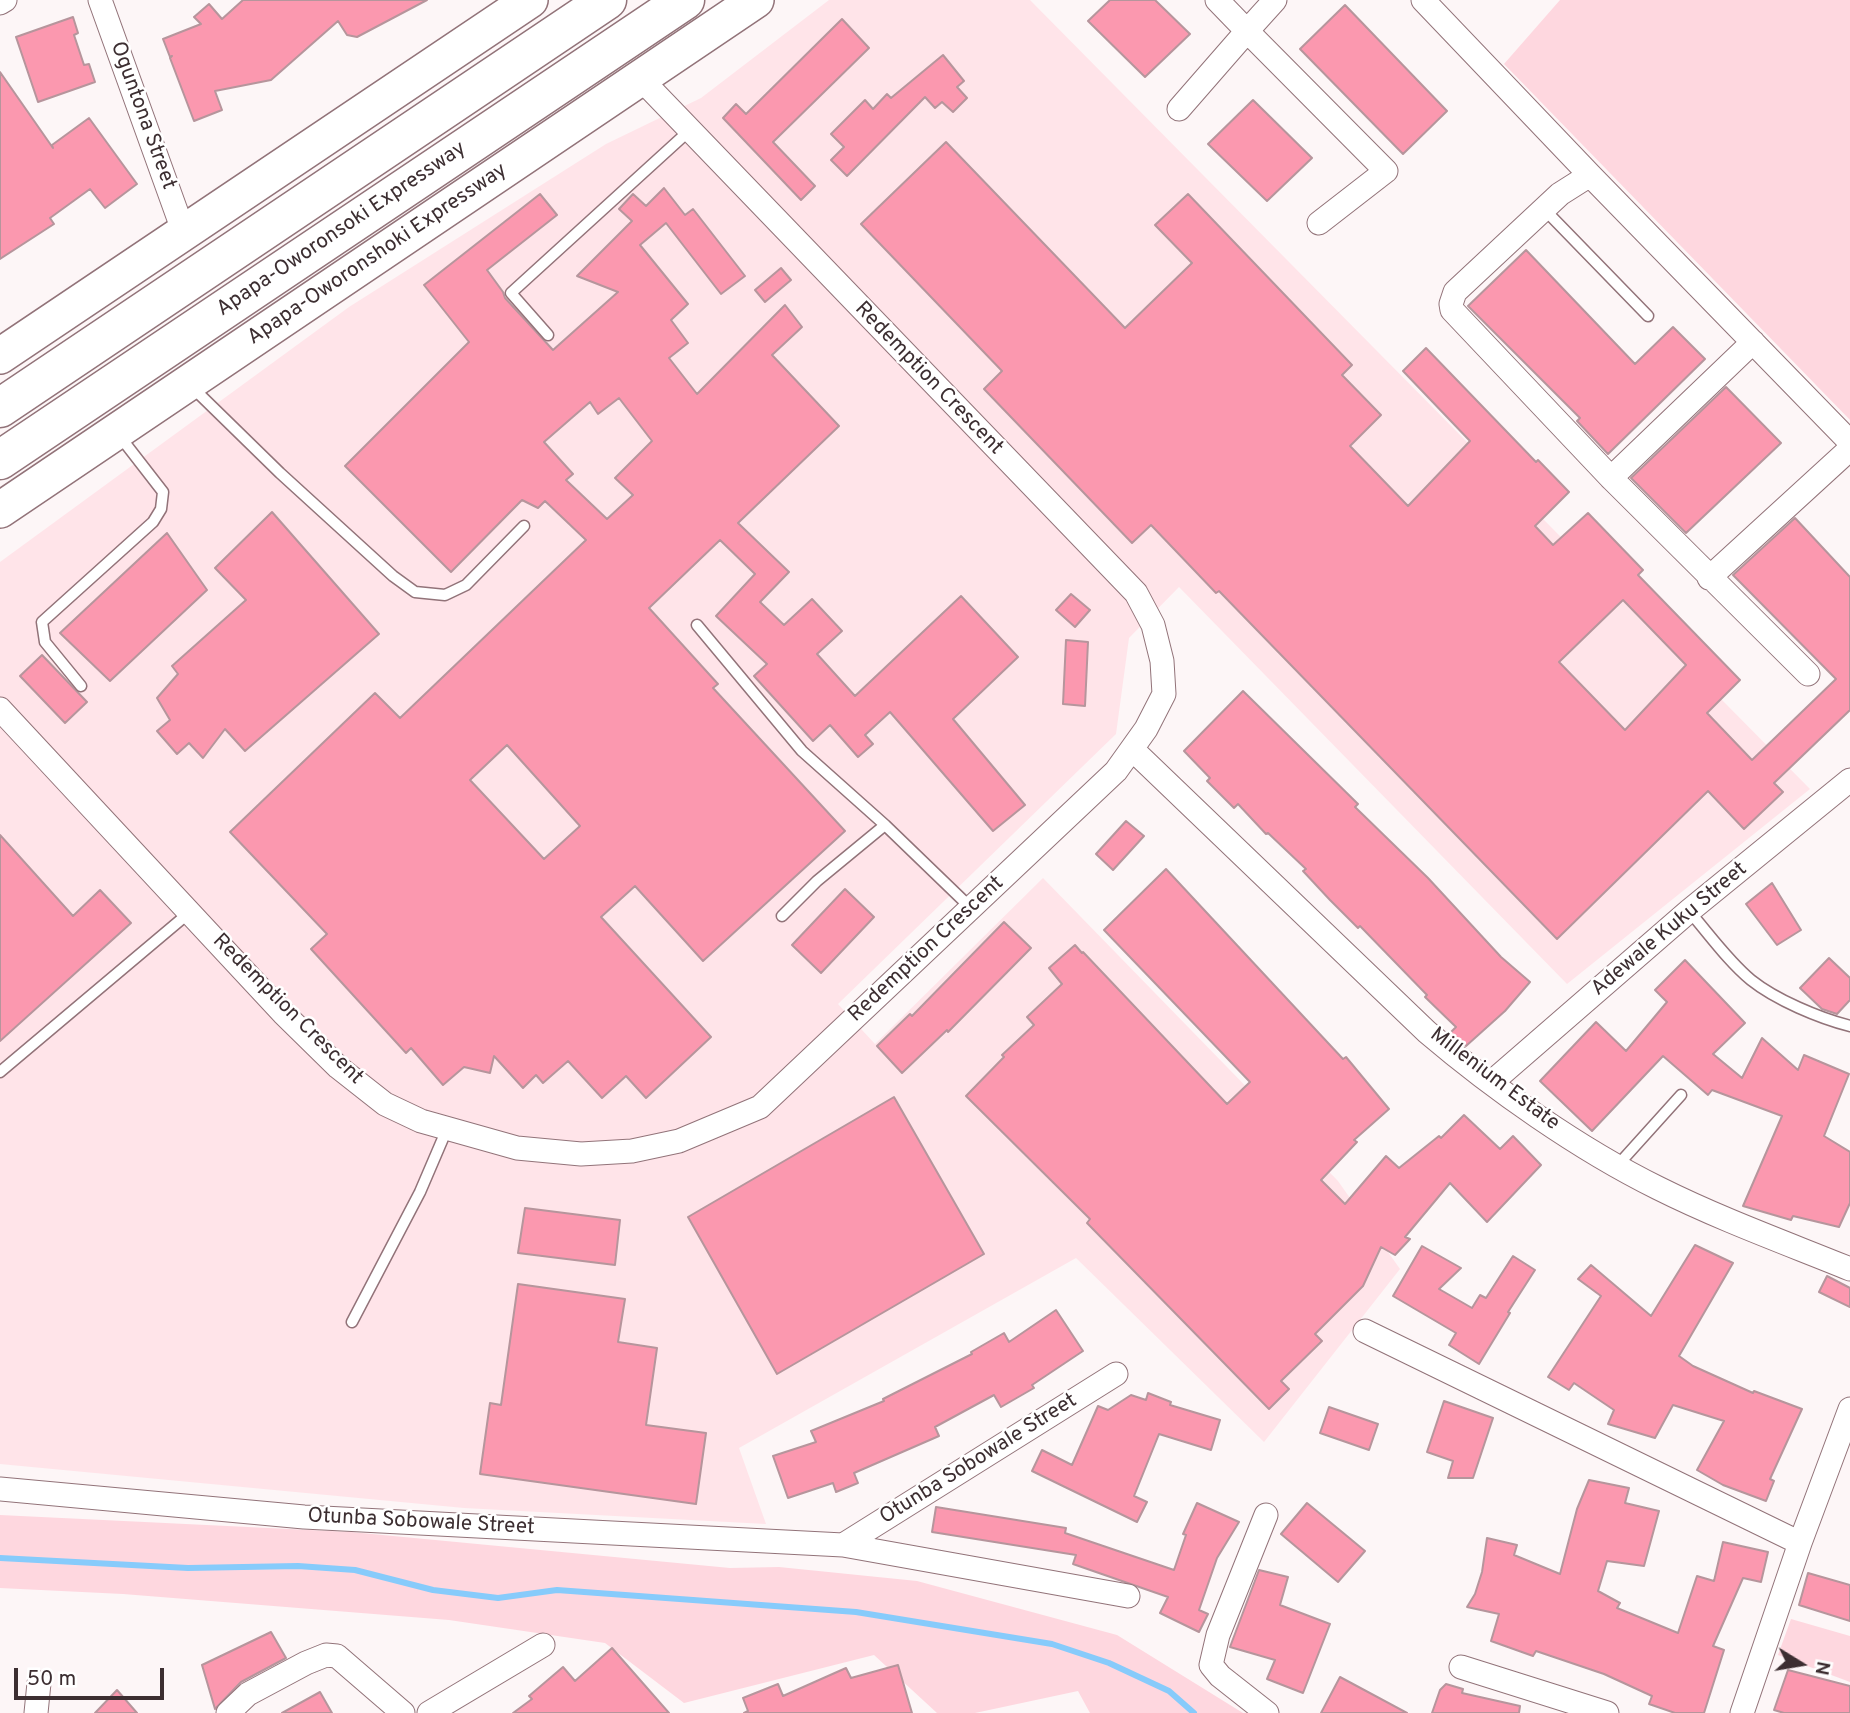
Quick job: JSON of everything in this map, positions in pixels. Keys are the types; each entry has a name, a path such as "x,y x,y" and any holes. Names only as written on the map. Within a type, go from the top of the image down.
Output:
{"highway":[{"name":"Apapa-Oworonsoki Expressway","path":"0,408 607,0"},
{"name":"Apapa-Oworonsoki Expressway","path":"0,460 685,0"}],"main road":[{"path":"0,356 530,0"},
{"name":"Apapa-Oworonshoki Expressway","path":"0,510 756,0"}],"street":[{"path":"0,3 5,0"},
{"name":"Oguntona Street","path":"100,0 184,233"},
{"path":"1217,0 1386,171 1319,223"},
{"path":"1179,109 1275,0"},
{"path":"1423,0 1850,442"},
{"name":"Redemption Crescent","path":"0,709 284,1013 338,1067 385,1104 421,1121 517,1148 581,1154 632,1151 679,1141 760,1107 1116,771 1133,750 1164,694 1162,661 1153,625 1136,593 640,78"},
{"path":"1590,175 1560,194 1455,292 1452,310 1611,478 1808,674"},
{"path":"1611,478 1753,342"},
{"path":"1709,578 1850,449"},
{"name":"Millenium Estate","path":"1133,750 1427,1032 1468,1067 1617,1166 1657,1188 1850,1269"},
{"name":"Adewale Kuku Street","path":"1492,1082 1689,911 1850,779"},
{"path":"1365,1331 1800,1543"},
{"name":"Otunba Sobowale Street","path":"843,1545 1116,1374"},
{"path":"1742,1713 1800,1543 1850,1409"},
{"name":"Otunba Sobowale Street","path":"0,1489 304,1517 843,1545 1128,1597"},
{"path":"1266,1516 1218,1635 1211,1665 1220,1676 1267,1713"},
{"path":"429,1713 543,1645"},
{"path":"228,1713 248,1694 326,1654 337,1656 403,1713"},
{"path":"1461,1667 1607,1713"},
{"path":"36,1713 38,1683"}],"lane":[{"path":"548,335 511,293 690,130"},
{"path":"1545,210 1648,316"},
{"path":"188,383 279,473 393,576 415,592 445,595 466,586 524,526"},
{"path":"80,686 45,642 42,622 153,522 161,509 163,492 116,432"},
{"path":"696,625 802,751 885,825 971,908"},
{"path":"782,916 817,881 885,825"},
{"path":"1689,911 1736,965 1764,990 1820,1016 1850,1026"},
{"path":"0,1072 190,912"},
{"path":"1617,1166 1681,1095"},
{"path":"352,1322 421,1192 447,1129"}],"shaded area":[{"path":"829,0 1030,0 1810,789 1567,984 1179,587 1129,638 1116,734 838,1004 875,1044 1043,878 1338,1181 1400,1269 1264,1442 1076,1258 739,1448 766,1524 464,1508 0,1464 0,562 349,307 606,144 701,98"},
{"path":"1560,0 1850,0 1850,420 1504,64"},
{"path":"0,1515 351,1532 730,1568 779,1567 917,1581 1117,1635 1243,1713 1090,1713 1078,1691 975,1713 937,1713 874,1655 684,1703 605,1643 449,1620 123,1594 0,1588"},
{"path":"1791,1619 1850,1636 1850,1682 1778,1655"}],"building":[{"path":"243,0 427,0 357,37 347,35 338,21 271,80 215,91 222,110 194,121 170,58 172,56 170,57 163,39 201,24 194,17 209,4 222,19"},
{"path":"1110,0 1155,0 1190,34 1145,77 1088,21"},
{"path":"1345,5 1447,111 1403,154 1300,49"},
{"path":"73,17 78,33 74,35 84,65 89,64 95,82 38,102 16,37"},
{"path":"842,19 869,48 773,142 815,186 801,200 723,118 736,104 746,114"},
{"path":"943,55 964,81 957,87 967,98 953,112 942,102 935,108 925,97 847,176 831,160 844,147 831,134 865,100 873,109 887,94 891,98"},
{"path":"0,72 53,148 52,145 89,118 137,184 105,208 90,189 50,218 54,224 0,259"},
{"path":"1253,100 1312,158 1267,201 1208,144"},
{"path":"946,142 1125,328 1192,263 1155,225 1188,194 1352,365 1342,375 1381,415 1350,446 1408,506 1470,441 1403,371 1426,348 1536,462 1538,460 1569,492 1535,526 1553,545 1588,513 1643,570 1638,575 1740,680 1707,713 1752,760 1836,679 1733,575 1795,518 1850,577 1850,710 1774,783 1783,792 1744,829 1708,791 1557,939 1219,591 1216,593 1151,525 1132,543 984,389 1002,371 861,224","holes":["1623,600 1686,665 1625,730 1559,662"]},
{"path":"664,188 685,215 693,209 745,276 721,294 666,223 640,245 688,304 671,320 688,343 669,358 697,394 785,305 802,327 772,355 839,426 738,523 789,572 760,602 784,625 812,599 842,631 817,654 855,696 961,596 1018,657 953,719 1025,805 993,831 890,712 865,735 873,744 858,757 830,725 813,741 754,676 767,664 716,616 755,574 720,540 649,608 718,684 713,688 845,831 703,961 635,886 601,917 711,1037 646,1098 626,1076 602,1098 568,1061 543,1083 536,1075 523,1088 494,1056 490,1073 464,1067 443,1085 411,1048 406,1053 311,949 327,934 230,832 375,693 400,718 586,540 545,501 538,508 522,500 451,572 345,466 469,342 424,285 540,194 557,215 487,270 505,298 553,350 618,292 577,276 632,221 619,209 633,194 646,206","holes":["619,398 652,441 615,478 633,495 607,519 566,480 573,474 544,442 590,402 598,414","507,745 580,826 544,859 470,780"]},
{"path":"1526,250 1635,364 1673,327 1705,359 1608,454 1577,421 1580,418 1468,306"},
{"path":"781,268 791,280 765,302 755,290"},
{"path":"1726,387 1781,443 1686,533 1631,478"},
{"path":"272,512 379,634 245,751 225,729 203,758 189,743 177,754 157,731 170,720 157,698 178,674 172,666 246,600 215,568"},
{"path":"167,533 207,590 110,681 60,633"},
{"path":"1071,594 1090,610 1075,627 1056,610"},
{"path":"1066,640 1088,642 1085,706 1063,704"},
{"path":"42,655 87,702 65,723 20,676"},
{"path":"1243,691 1358,804 1355,807 1428,878 1501,957 1530,982 1505,1011 1466,1046 1450,1033 1456,1027 1425,997 1427,995 1360,926 1358,928 1330,900 1303,871 1306,869 1266,834 1238,804 1234,808 1207,781 1210,778 1184,751"},
{"path":"1126,821 1144,836 1113,870 1096,854"},
{"path":"0,835 73,916 100,890 131,923 0,1041"},
{"path":"1166,869 1343,1059 1346,1057 1389,1109 1354,1140 1357,1142 1321,1180 1345,1204 1386,1156 1399,1168 1439,1136 1441,1138 1464,1115 1500,1149 1513,1136 1541,1165 1487,1222 1450,1183 1405,1237 1410,1239 1395,1255 1381,1247 1363,1286 1315,1334 1322,1341 1281,1381 1289,1389 1269,1409 1087,1223 1090,1219 966,1096 1004,1057 1002,1055 1034,1025 1027,1017 1062,984 1049,968 1075,945 1227,1104 1250,1082 1104,930"},
{"path":"1772,883 1801,930 1777,945 1746,904"},
{"path":"845,889 874,917 821,973 792,945"},
{"path":"1004,922 1031,948 948,1032 947,1030 902,1073 877,1046 910,1014 912,1016"},
{"path":"1829,958 1850,978 1850,1000 1837,1014 1822,1009 1800,988"},
{"path":"1685,960 1745,1023 1713,1054 1742,1078 1762,1038 1798,1070 1804,1055 1849,1074 1824,1136 1850,1152 1850,1203 1839,1227 1793,1216 1791,1220 1743,1206 1782,1116 1712,1090 1708,1095 1663,1056 1592,1131 1540,1081 1596,1022 1626,1051 1667,1002 1655,990"},
{"path":"894,1097 984,1254 777,1374 688,1217"},
{"path":"525,1208 620,1220 615,1265 518,1253"},
{"path":"1695,1245 1733,1263 1679,1356 1693,1366 1753,1393 1754,1391 1802,1409 1770,1479 1774,1481 1766,1501 1723,1485 1697,1470 1724,1421 1673,1405 1655,1438 1608,1424 1614,1410 1574,1383 1569,1390 1548,1377 1601,1296 1578,1279 1591,1265 1651,1316"},
{"path":"1422,1246 1461,1268 1439,1289 1472,1308 1480,1295 1486,1298 1513,1256 1535,1270 1479,1364 1449,1345 1456,1333 1393,1296"},
{"path":"1827,1276 1850,1288 1850,1307 1819,1292"},
{"path":"518,1284 625,1299 618,1342 657,1348 646,1425 706,1433 696,1504 480,1474 490,1403 501,1405"},
{"path":"1056,1310 1083,1351 1032,1385 1034,1388 1001,1407 994,1395 935,1427 939,1436 854,1473 858,1483 836,1492 833,1483 788,1498 773,1456 816,1442 811,1431 884,1401 883,1399 972,1354 971,1352 1004,1333 1009,1342"},
{"path":"1148,1393 1171,1402 1170,1405 1220,1420 1211,1450 1159,1434 1134,1496 1147,1502 1137,1522 1032,1471 1042,1450 1072,1465 1098,1406 1108,1410 1131,1395 1146,1400"},
{"path":"1444,1401 1493,1418 1473,1478 1448,1478 1453,1461 1427,1452"},
{"path":"1329,1407 1378,1424 1369,1450 1320,1433"},
{"path":"1589,1480 1629,1488 1625,1503 1659,1511 1644,1566 1607,1561 1598,1591 1620,1603 1617,1608 1678,1633 1697,1576 1714,1581 1723,1542 1768,1552 1761,1582 1743,1578 1713,1646 1724,1650 1704,1713 1675,1713 1649,1704 1652,1696 1604,1674 1536,1651 1533,1656 1491,1641 1499,1614 1467,1607 1475,1594 1482,1572 1487,1538 1517,1545 1514,1555 1560,1574 1577,1509"},
{"path":"1197,1503 1239,1522 1217,1558 1199,1610 1208,1614 1199,1632 1160,1613 1168,1597 1073,1564 1076,1555 932,1532 936,1507 1066,1528 1065,1533 1174,1570 1186,1535 1183,1534"},
{"path":"1307,1503 1365,1551 1338,1582 1281,1534"},
{"path":"1259,1570 1288,1577 1280,1605 1330,1624 1303,1693 1267,1679 1275,1660 1230,1647"},
{"path":"1808,1573 1850,1585 1850,1621 1799,1605"},
{"path":"271,1632 286,1658 241,1682 215,1709 202,1665"},
{"path":"612,1648 669,1713 513,1713 532,1699 529,1696 563,1667 575,1681"},
{"path":"898,1665 912,1713 744,1713 748,1711 743,1698 778,1684 783,1696 846,1668 851,1678"},
{"path":"1788,1670 1850,1686 1850,1713 1784,1713 1774,1710"},
{"path":"1340,1677 1407,1713 1321,1713"},
{"path":"1446,1684 1463,1689 1462,1693 1520,1706 1519,1713 1432,1713 1440,1690"},
{"path":"117,1690 137,1713 95,1713"},
{"path":"320,1692 332,1713 282,1713"}],"waterway":[{"path":"0,1558 188,1568 298,1566 355,1570 433,1590 498,1598 557,1590 856,1612 1052,1644 1109,1663 1169,1691 1194,1713"}]}
